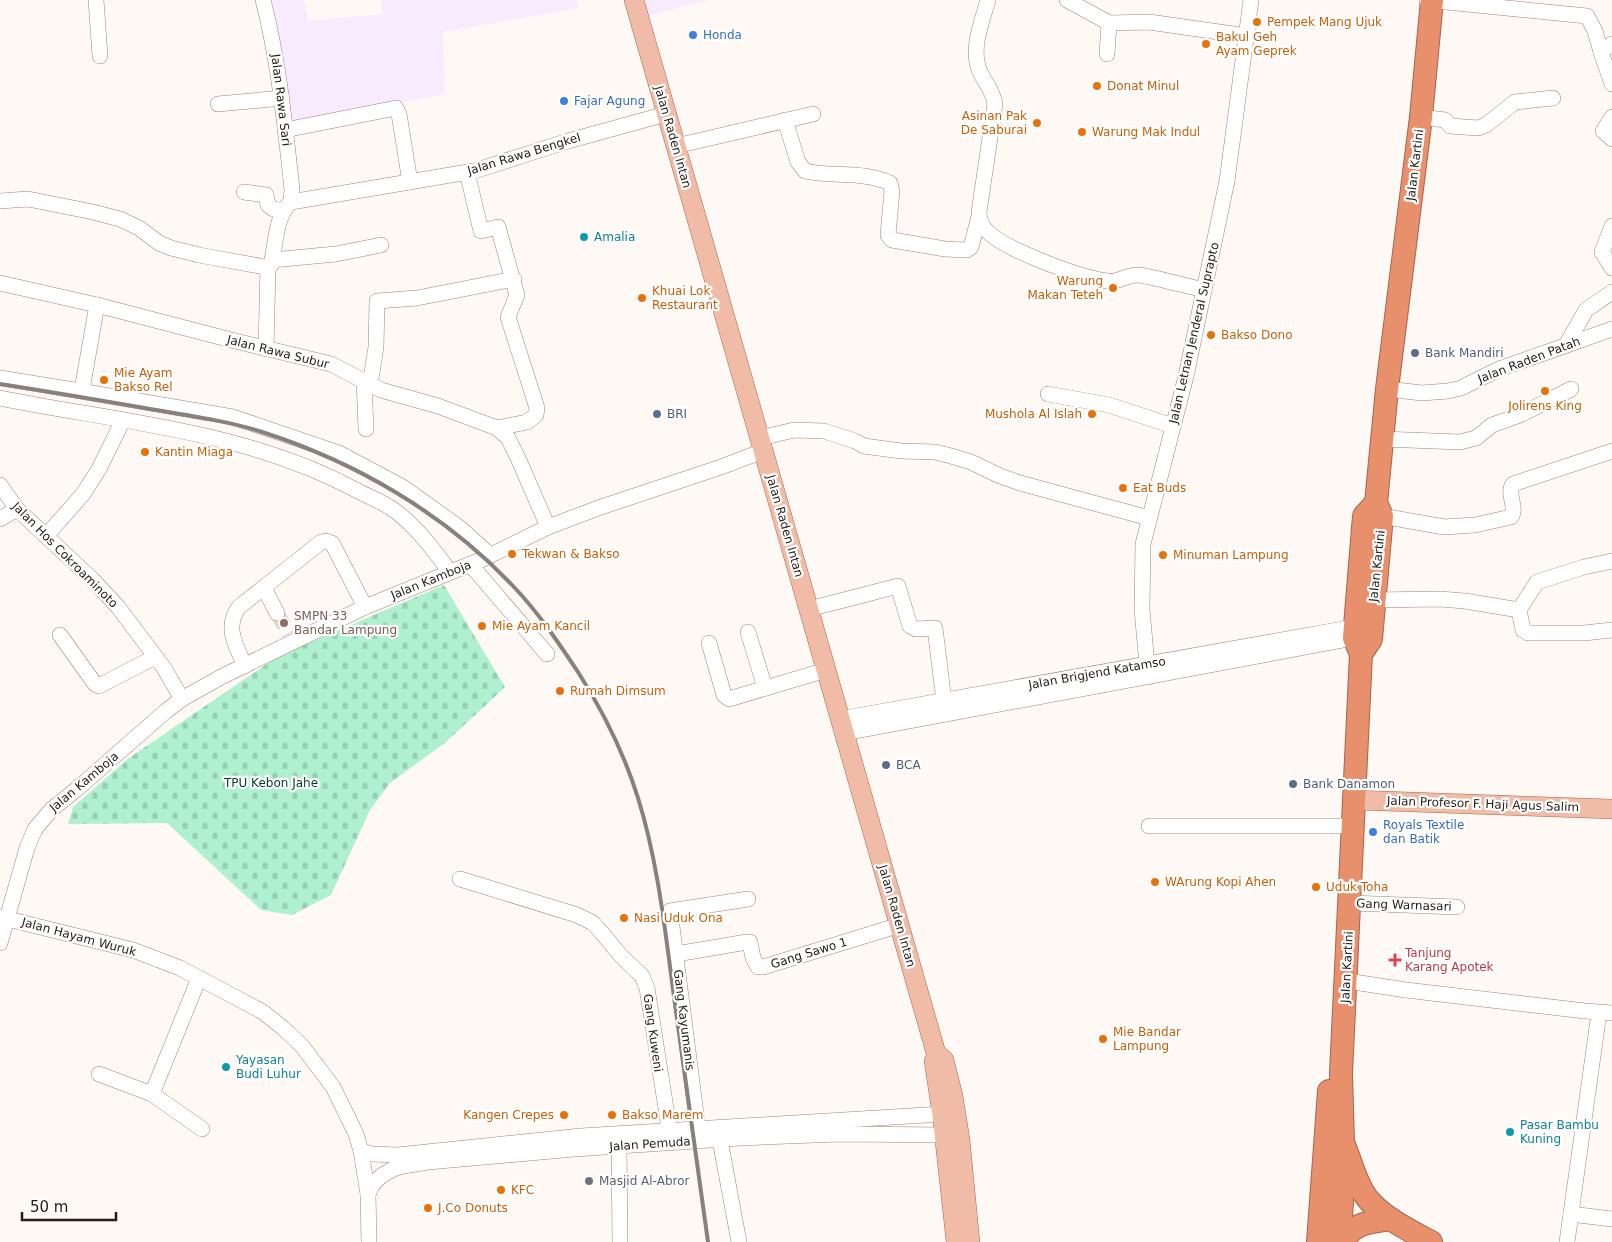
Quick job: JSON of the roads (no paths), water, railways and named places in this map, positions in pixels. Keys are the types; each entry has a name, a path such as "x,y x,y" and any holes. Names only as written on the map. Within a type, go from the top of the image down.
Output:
{"highway":[{"name":"Jalan Kartini","path":"1341,1242 1346,1150 1343,1142 1341,1073 1354,800 1356,640 1371,639 1386,389 1421,118 1432,0"},
{"path":"1356,640 1364,516 1379,510"},
{"name":"Jalan Kartini","path":"1318,1242 1329,1092 1341,1073"},
{"path":"1346,1150 1356,1176 1368,1198 1391,1219 1431,1242"},
{"path":"1341,1242 1357,1226 1391,1219"}],"main road":[{"name":"Jalan Raden Intan","path":"634,0 936,1053 933,1063 942,1114 956,1242"},
{"name":"Jalan Profesor F. Haji Agus Salim","path":"1354,800 1612,809"},
{"name":"Jalan Raden Intan","path":"936,1053 944,1060 954,1096 970,1242"}],"street":[{"path":"96,0 100,56"},
{"name":"Jalan Rawa Sari","path":"263,0 272,35 282,98 292,190 287,207 280,219 270,263 266,349"},
{"path":"785,120 798,162 805,171 870,177 890,183 892,191 888,235 892,240 945,249 967,250 971,247 979,216 995,104 990,86 981,73 977,59 978,36 988,0"},
{"path":"1067,0 1109,23 1149,22 1247,36"},
{"name":"Jalan Letnan Jenderal Suprapto","path":"1148,670 1142,610 1143,544 1186,376 1227,181 1251,0"},
{"path":"1427,0 1587,16 1606,48 1612,84"},
{"path":"1107,54 1109,23"},
{"path":"218,104 282,98"},
{"path":"1421,118 1445,120 1450,126 1478,128 1486,125 1515,102 1553,98"},
{"path":"285,130 396,108 399,114 410,182"},
{"name":"Jalan Rawa Bengkel","path":"287,207 467,172 568,141 666,114"},
{"path":"676,146 812,114"},
{"path":"1612,117 1603,131 1612,139"},
{"path":"467,172 481,231 498,227 514,279 517,295 508,317 537,412 527,422 497,428"},
{"path":"244,192 266,195 268,205 273,209 287,207"},
{"path":"0,201 28,199 93,212 120,219 139,228 159,243 171,248 207,257 265,267 270,263 336,254 381,245"},
{"path":"979,216 987,232 1006,245 1041,261 1078,274 1108,282 1137,275 1204,290"},
{"path":"1612,226 1602,252 1612,268"},
{"path":"366,429 367,382 376,347 377,301 418,298 514,279"},
{"name":"Jalan Rawa Subur","path":"0,283 97,305 331,364 381,390 438,406 497,428"},
{"path":"1566,345 1586,310 1612,292"},
{"path":"83,384 97,305"},
{"name":"Jalan Raden Patah","path":"1386,389 1422,393 1461,388 1499,369 1612,329"},
{"path":"0,378 233,417 339,453 404,487 460,528 490,555"},
{"path":"1382,439 1460,442 1476,438 1492,425 1520,415 1571,389"},
{"path":"1048,394 1110,405 1173,426"},
{"path":"0,398 123,420 219,440 273,454 333,477 394,510 425,538 450,572"},
{"path":"46,536 83,494 99,469 123,420"},
{"path":"497,428 508,438 548,528"},
{"name":"Jalan Kamboja","path":"0,943 3,917 27,848 39,824 52,809 182,699 245,666 291,638 470,564 548,528 601,507 721,467 762,444 794,430 824,431 855,441 864,446 901,451 936,452 971,462 1020,483 1149,518"},
{"path":"1379,510 1444,527 1475,525 1511,517 1514,511 1510,490 1513,484 1612,451"},
{"name":"Jalan Hos Cokroaminoto","path":"0,485 17,509 118,607 155,657 182,699"},
{"path":"0,519 17,509"},
{"path":"245,666 232,633 234,614 239,607 321,542 330,541 365,607"},
{"path":"1612,561 1584,567 1537,582 1519,610 1523,630 1528,633 1584,633 1612,630"},
{"path":"470,564 547,654"},
{"path":"809,609 898,586 910,626 916,629 935,628 944,701"},
{"path":"264,588 277,613"},
{"path":"1373,600 1440,599 1519,610"},
{"path":"748,632 765,688"},
{"path":"60,636 95,684 99,686 155,657"},
{"name":"Jalan Brigjend Katamso","path":"842,726 1254,651 1356,640"},
{"path":"709,643 724,696 730,699 826,670"},
{"name":"Jalan Brigjend Katamso","path":"842,726 944,701 1148,670"},
{"path":"1149,826 1353,826"},
{"name":"Gang Kuweni","path":"460,879 577,915 592,923 642,976 647,988 669,1132"},
{"name":"Gang Kayumanis","path":"698,1129 670,911 748,899"},
{"name":"Gang Warnasari","path":"1350,903 1458,907"},
{"name":"Jalan Hayam Wuruk","path":"3,917 133,950 180,968 262,1012 283,1028 302,1046 333,1087 356,1134 361,1151 368,1194 369,1242"},
{"name":"Gang Sawo 1","path":"676,954 750,942 758,968 900,925"},
{"path":"152,1094 199,978"},
{"path":"1346,981 1406,990 1605,1013 1566,1242"},
{"path":"100,1074 152,1094 202,1129"},
{"name":"Jalan Pemuda","path":"368,1194 373,1184 381,1176 403,1166 554,1150 619,1146 669,1132 720,1140 740,1132 869,1118 942,1114"},
{"path":"869,1118 869,1134"},
{"name":"Jalan Pemuda","path":"361,1151 372,1154 398,1155 572,1137 698,1129 740,1132 944,1135"},
{"path":"720,1140 739,1242"},
{"path":"619,1146 620,1242"},
{"path":"1571,1214 1612,1219"}],"tunnel":[{"path":"277,613 289,634"}],"railway":[{"path":"0,384 236,425 297,444 365,475 397,493 428,514 487,560 531,606 578,672 604,717 626,765 645,822 656,871 664,921 708,1242"}],"place":[{"name":"Pempek Mang Ujuk","path":"1257,22"},
{"name":"Honda","path":"693,35"},
{"name":"Bakul Geh Ayam Geprek","path":"1206,44"},
{"name":"Donat Minul","path":"1097,86"},
{"name":"Fajar Agung","path":"564,101"},
{"name":"Asinan Pak De Saburai","path":"1037,123"},
{"name":"Warung Mak Indul","path":"1082,132"},
{"name":"Amalia","path":"584,237"},
{"name":"Warung Makan Teteh","path":"1113,288"},
{"name":"Khuai Lok Restaurant","path":"642,298"},
{"name":"Bakso Dono","path":"1211,335"},
{"name":"Bank Mandiri","path":"1415,353"},
{"name":"Mie Ayam Bakso Rel","path":"104,380"},
{"name":"Jolirens King","path":"1545,391"},
{"name":"BRI","path":"657,414"},
{"name":"Mushola Al Islah","path":"1092,414"},
{"name":"Kantin Miaga","path":"145,452"},
{"name":"Eat Buds","path":"1123,488"},
{"name":"Tekwan & Bakso","path":"512,554"},
{"name":"Minuman Lampung","path":"1163,555"},
{"name":"SMPN 33 Bandar Lampung","path":"284,623"},
{"name":"Mie Ayam Kancil","path":"482,626"},
{"name":"Rumah Dimsum","path":"560,691"},
{"name":"BCA","path":"886,765"},
{"name":"Bank Danamon","path":"1293,784"},
{"name":"Royals Textile dan Batik","path":"1373,832"},
{"name":"WArung Kopi Ahen","path":"1155,882"},
{"name":"Uduk Toha","path":"1316,887"},
{"name":"Nasi Uduk Ona","path":"624,918"},
{"name":"Tanjung Karang Apotek","path":"1395,960"},
{"name":"Mie Bandar Lampung","path":"1103,1039"},
{"name":"Yayasan Budi Luhur","path":"226,1067"},
{"name":"Kangen Crepes","path":"564,1115"},
{"name":"Bakso Marem","path":"612,1115"},
{"name":"Pasar Bambu Kuning","path":"1510,1132"},
{"name":"Masjid Al-Abror","path":"589,1181"},
{"name":"KFC","path":"501,1190"},
{"name":"J.Co Donuts","path":"428,1208"}],"park label":[{"name":"TPU Kebon Jahe","path":"271,783"}]}
